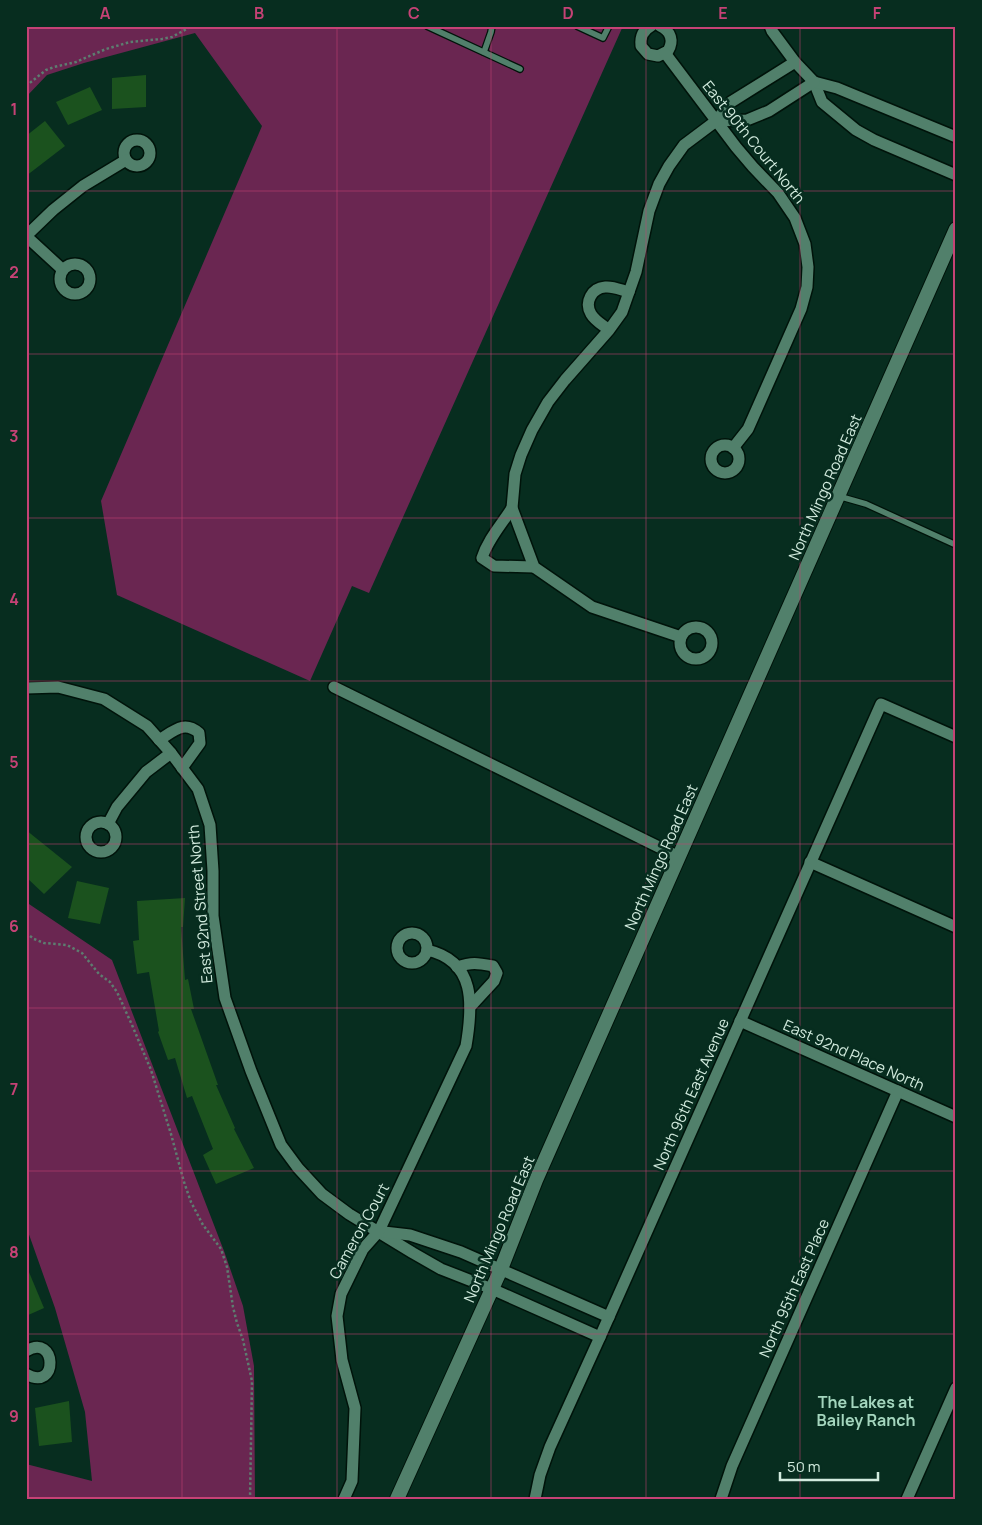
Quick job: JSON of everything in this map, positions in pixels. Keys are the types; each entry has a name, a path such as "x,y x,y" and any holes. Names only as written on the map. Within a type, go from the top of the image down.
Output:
{"street":[{"path":"652,26 641,35 641,46 648,54 653,56 666,53 670,47 668,31 660,26"},
{"path":"770,26 795,62 814,82 822,102 856,130 874,140 956,175"},
{"name":"East 90th Court North","path":"666,53 716,121 753,167 778,193 795,218 805,244 808,267 801,309 748,429 733,448"},
{"path":"534,568 512,508 515,474 521,455 532,430 553,395 609,330 622,312 636,272 649,211 668,166 684,145 716,121 731,102 795,62"},
{"path":"716,121 747,120 768,111 814,82 837,88 956,137"},
{"path":"63,270 26,236 53,210 83,186 126,160"},
{"name":"North Mingo Road East","path":"397,1499 501,1269 540,1172 956,229"},
{"path":"609,330 590,314 588,302 590,297 593,292 603,287 629,292"},
{"path":"512,508 486,545 482,558 494,566 534,568 592,607 681,637"},
{"name":"East 92nd Street North","path":"26,688 58,687 104,700 147,726 171,752 198,789 210,825 213,916 225,998 251,1071 281,1145 298,1168 322,1194 349,1214 413,1254 441,1269 492,1289 600,1338"},
{"path":"334,687 679,857"},
{"name":"North 96th East Avenue","path":"534,1499 550,1447 881,704 956,737"},
{"path":"159,740 182,727 192,727 199,733 200,743 182,768"},
{"path":"108,824 117,807 146,772 171,752"},
{"path":"810,862 956,926"},
{"name":"Cameron Court","path":"344,1499 352,1481 355,1408 342,1360 337,1316 341,1294 363,1249 379,1231 466,1046 470,1023 467,984 461,970 448,957 427,950"},
{"path":"457,967 470,962 484,964 492,966 497,973 494,981 470,1007"},
{"name":"East 92nd Place North","path":"740,1021 956,1117"},
{"name":"North 95th East Place","path":"721,1499 732,1466 898,1091"},
{"path":"379,1231 410,1235 461,1252 609,1317"},
{"path":"26,1351 32,1348 42,1349 49,1355 51,1364 48,1371 40,1377 33,1378 26,1374"},
{"path":"906,1499 956,1388"}],"lane":[{"path":"427,26 520,69"},
{"path":"484,52 492,32 492,26"},
{"path":"577,26 603,38 609,26"},
{"path":"838,496 866,504 956,545"}],"path":[{"path":"26,86 46,70 54,67 76,62 106,49 130,42 172,37 192,26"},
{"path":"26,932 34,939 44,943 67,945 82,953 99,974 110,982 117,992 151,1070 191,1202 203,1225 221,1249 227,1267 233,1307 252,1381 250,1499"}],"shaded area":[{"path":"26,26 623,26 369,593 352,586 310,681 117,595 101,501 262,126 195,33 47,75 26,97"},
{"path":"26,902 112,960 224,1251 243,1306 254,1366 255,1499 26,1499 26,1464 92,1481 85,1412 55,1308 26,1226"}],"building":[{"path":"146,75 146,107 112,109 112,78"},
{"path":"90,87 102,110 68,125 56,102"},
{"path":"45,121 65,146 26,176 26,136"},
{"path":"26,830 72,867 44,894 26,877"},
{"path":"77,881 109,888 100,924 68,918"},
{"path":"185,898 183,927 181,927 185,980 188,979 194,1009 191,1009 218,1085 216,1085 234,1129 254,1168 216,1184 203,1155 213,1149 192,1096 187,1098 175,1058 168,1060 158,1032 149,972 137,974 133,941 139,940 137,901"},
{"path":"26,1265 44,1308 26,1316"},
{"path":"69,1401 72,1442 39,1446 35,1408"}],"district":[{"name":"The Lakes at Bailey Ranch","path":"866,1411"}]}
